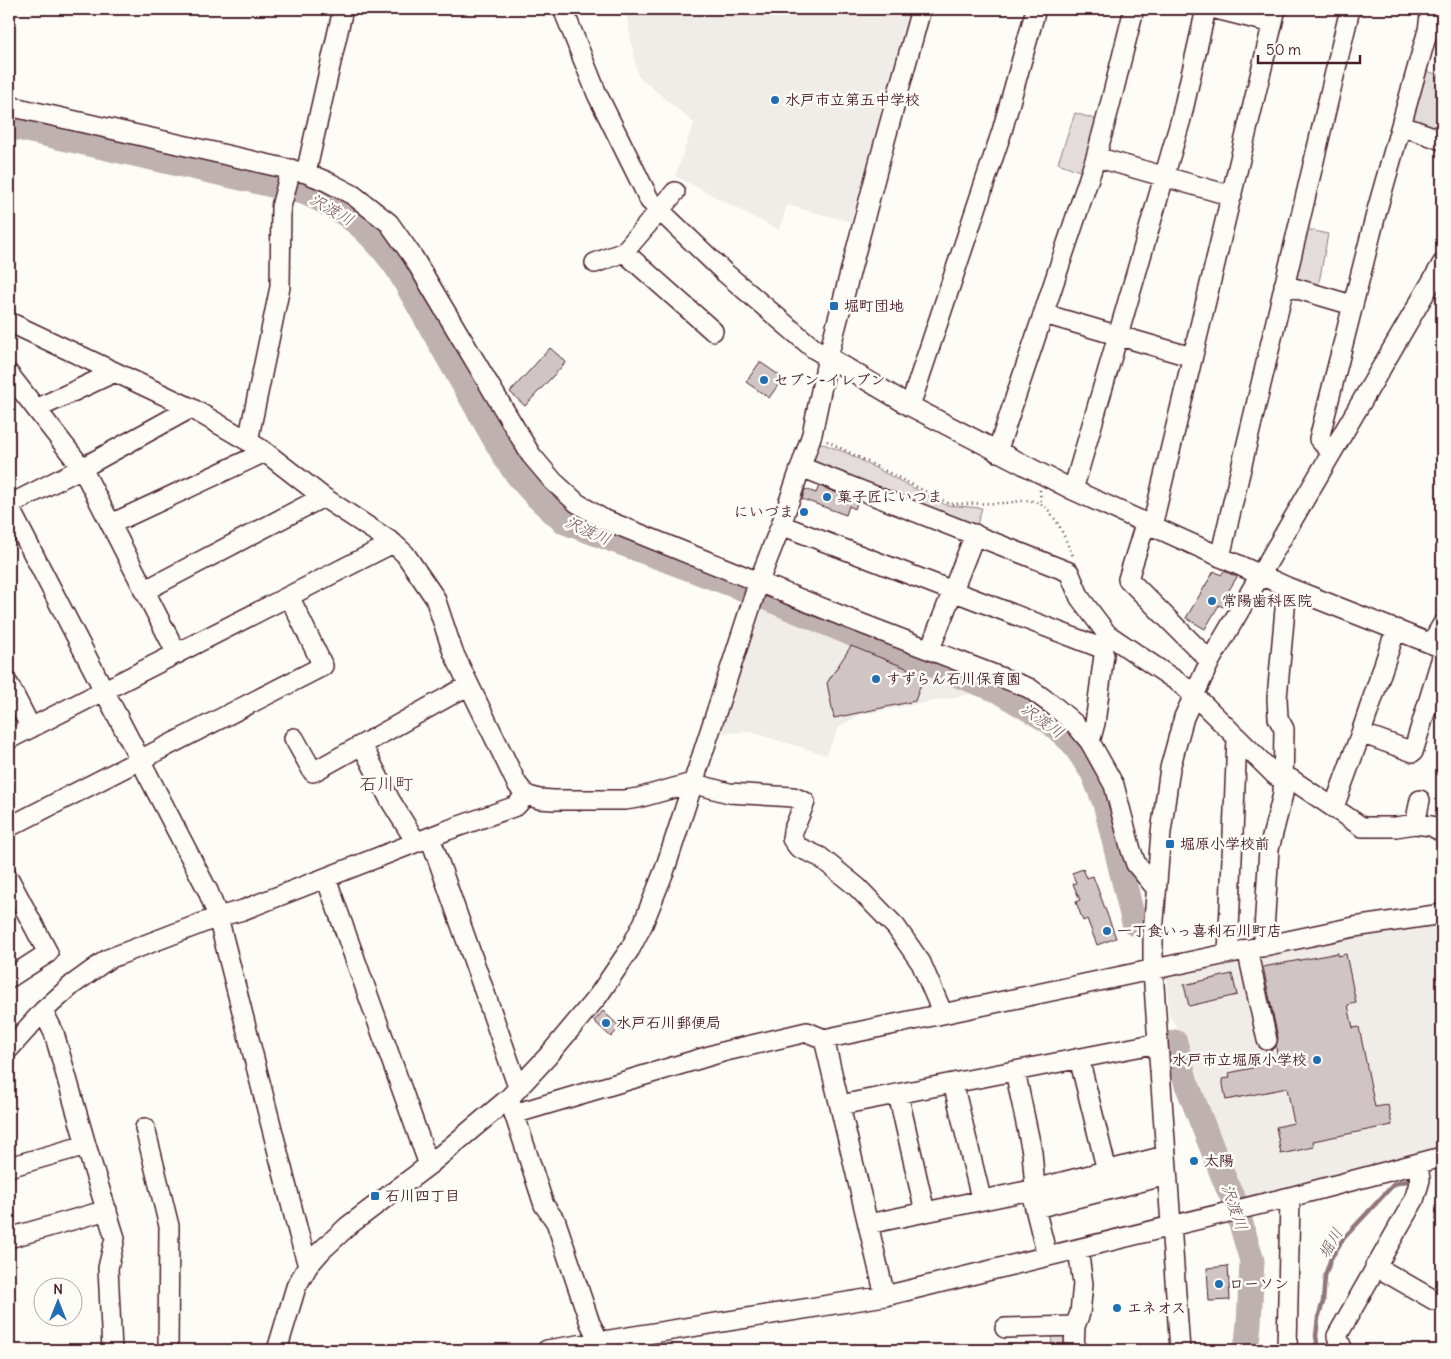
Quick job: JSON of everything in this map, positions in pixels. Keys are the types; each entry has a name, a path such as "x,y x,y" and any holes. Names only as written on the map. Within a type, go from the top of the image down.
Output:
{"street":[{"path":"248,441 280,287 281,207 295,174 343,9"},
{"path":"563,9 597,94 650,201 724,272 813,348 910,406 1072,490 1287,587 1396,629 1439,649"},
{"path":"277,1350 296,1287 308,1266 348,1226 514,1100 598,996 630,949 653,902 756,592 782,525 812,434 828,357 881,155 922,9"},
{"path":"910,406 1002,131 1036,9"},
{"path":"997,452 1096,157 1134,9"},
{"path":"1072,490 1181,119 1206,9"},
{"path":"1210,662 1128,580 1144,531 1152,522 1274,16 1216,9"},
{"path":"1220,557 1350,9"},
{"path":"1331,452 1319,440 1352,305 1428,30 1431,9"},
{"path":"9,106 328,182 353,196 389,223 413,257 531,456 553,481 577,503 603,519 756,592 852,620 1029,688 1075,724 1090,742 1114,785 1136,864 1156,887"},
{"path":"1402,126 1442,140"},
{"path":"1096,157 1232,196"},
{"path":"595,263 624,252 675,192"},
{"path":"624,252 713,331"},
{"path":"1180,1350 1166,1175 1154,971 1156,887 1170,768 1184,717 1193,694 1210,662 1442,264"},
{"path":"1284,285 1352,305"},
{"path":"1044,314 1192,357"},
{"path":"9,322 191,408 248,441 324,498 392,543 405,554 435,598 453,652 517,784 526,795 539,799 553,800 625,800 692,783 729,793 794,797 805,802 793,831 792,839 798,847 820,858 857,887 896,927 922,963 943,1014"},
{"path":"36,409 116,372"},
{"path":"9,374 82,468 177,654"},
{"path":"191,408 9,506 208,891 218,917 298,1235 308,1266"},
{"path":"110,524 265,452"},
{"path":"801,467 1069,572 1080,598 1104,641 1096,723 1090,742"},
{"path":"144,591 324,498"},
{"path":"782,525 952,591 1104,641 1178,682 1193,694 1276,776 1283,779 1291,779 1362,827 1396,827 1415,824 1431,826 1442,832"},
{"path":"930,649 975,534"},
{"path":"9,739 392,543"},
{"path":"1267,1040 1255,948 1269,849 1283,794 1284,729 1278,718 1277,698 1287,587"},
{"path":"9,827 323,666 289,596"},
{"path":"1361,733 1413,752 1439,649 1442,625"},
{"path":"1334,808 1396,629"},
{"path":"9,685 31,728"},
{"path":"294,738 313,772 469,685"},
{"path":"1228,954 1237,738"},
{"path":"362,745 390,800 423,840 514,1100 544,1205 556,1222 590,1323 604,1346"},
{"path":"9,1048 43,1011 72,985 108,959 218,917 243,910 516,806 526,795"},
{"path":"1415,824 1420,800"},
{"path":"326,878 429,1165"},
{"path":"9,879 48,954 9,978"},
{"path":"514,1100 807,1032 824,1039 1154,971 1354,927 1442,914"},
{"path":"43,1011 54,1033 86,1145 116,1238 108,1268 112,1350"},
{"path":"824,1039 885,1296"},
{"path":"840,1105 1158,1043"},
{"path":"1079,1058 1107,1171"},
{"path":"1015,1071 1032,1152 1033,1189 1047,1256"},
{"path":"953,1083 980,1194"},
{"path":"898,1094 925,1212"},
{"path":"145,1128 169,1226 168,1350"},
{"path":"9,1167 86,1145"},
{"path":"868,1224 1033,1189 1165,1156"},
{"path":"547,1350 604,1346 885,1296 1227,1213 1442,1158"},
{"path":"1343,1350 1337,1336 1414,1200 1420,1180 1418,1164"},
{"path":"1036,1208 1166,1175"},
{"path":"1287,1350 1290,1197"},
{"path":"9,1238 107,1210"},
{"path":"1074,1350 1075,1326 1080,1312 1083,1284 1078,1249"},
{"path":"1375,1266 1434,1300 1442,1300"},
{"path":"1005,1328 1075,1326"}],"path":[{"path":"812,434 950,504 1006,503 1029,500 1041,504 1047,508 1058,525 1077,564 1069,572"}],"shaded area":[{"name":"水戸市立第五中学校","path":"614,9 910,9 851,222 787,205 779,230 675,176 694,123 638,76 626,12"},
{"path":"1420,69 1442,76 1442,135 1411,126"},
{"path":"1075,113 1101,121 1085,173 1058,163"},
{"path":"1305,229 1328,234 1318,288 1293,278"},
{"path":"818,442 845,452 946,505 982,508 976,528 810,463"},
{"path":"762,609 977,693 859,715 839,727 826,755 750,732 718,733"},
{"name":"水戸市立堀原小学校","path":"1442,922 1442,1147 1245,1197 1238,1181 1231,1183 1196,1085 1200,1082 1184,1038 1169,1015 1167,978 1359,936"},
{"path":"1051,1330 1067,1330 1067,1350 1052,1350"}],"building":[{"path":"550,348 566,362 525,406 510,392"},
{"name":"セブン-イレブン","path":"760,362 783,378 769,398 746,382"},
{"path":"819,486 858,501 855,509 849,506 846,515 802,499 805,489 816,493"},
{"name":"常陽歯科医院","path":"1214,571 1221,575 1224,571 1237,577 1226,595 1230,597 1223,607 1219,605 1205,629 1186,618"},
{"name":"すずらん石川保育園","path":"851,646 924,675 915,701 834,718 827,683"},
{"path":"1083,869 1087,878 1093,876 1116,938 1097,945 1087,919 1083,921 1076,902 1080,900 1073,884 1076,883 1072,873"},
{"path":"1338,953 1338,956 1346,954 1356,1003 1348,1005 1353,1028 1359,1027 1375,1107 1388,1105 1392,1125 1313,1141 1314,1147 1281,1154 1276,1127 1294,1123 1287,1088 1226,1100 1222,1079 1230,1078 1229,1073 1257,1067 1256,1064 1278,1060 1276,1047 1278,1038 1263,967"},
{"path":"1232,974 1237,995 1189,1006 1184,985"},
{"path":"603,1011 620,1027 611,1037 594,1021"},
{"name":"ローソン","path":"1228,1266 1230,1300 1209,1301 1207,1268"}],"waterway":[{"name":"沢渡川","path":"9,126 303,192 333,206 345,214 378,243 398,269 511,466 532,492 565,522 752,592 859,637 997,690 1050,722 1073,743 1093,773 1105,803 1134,923"},
{"name":"沢渡川","path":"1175,1042 1186,1082 1234,1200 1252,1261 1246,1350"},
{"name":"堀川","path":"1318,1350 1316,1336 1318,1318 1323,1302 1325,1276 1331,1258 1343,1239 1394,1184 1415,1179"}],"place":[{"name":"水戸市立第五中学校","path":"775,100"},
{"name":"堀町団地","path":"834,306"},
{"name":"セブン-イレブン","path":"764,380"},
{"name":"菓子匠にいつま","path":"827,497"},
{"name":"にいづま","path":"804,512"},
{"name":"常陽歯科医院","path":"1212,601"},
{"name":"すずらん石川保育園","path":"876,679"},
{"name":"堀原小学校前","path":"1170,844"},
{"name":"一丁食いっ喜利石川町店","path":"1107,931"},
{"name":"水戸石川郵便局","path":"606,1023"},
{"name":"水戸市立堀原小学校","path":"1317,1060"},
{"name":"太陽","path":"1194,1161"},
{"name":"石川四丁目","path":"375,1196"},
{"name":"ローソン","path":"1219,1284"},
{"name":"エネオス","path":"1117,1308"}],"district":[{"name":"石川町","path":"386,784"}]}
